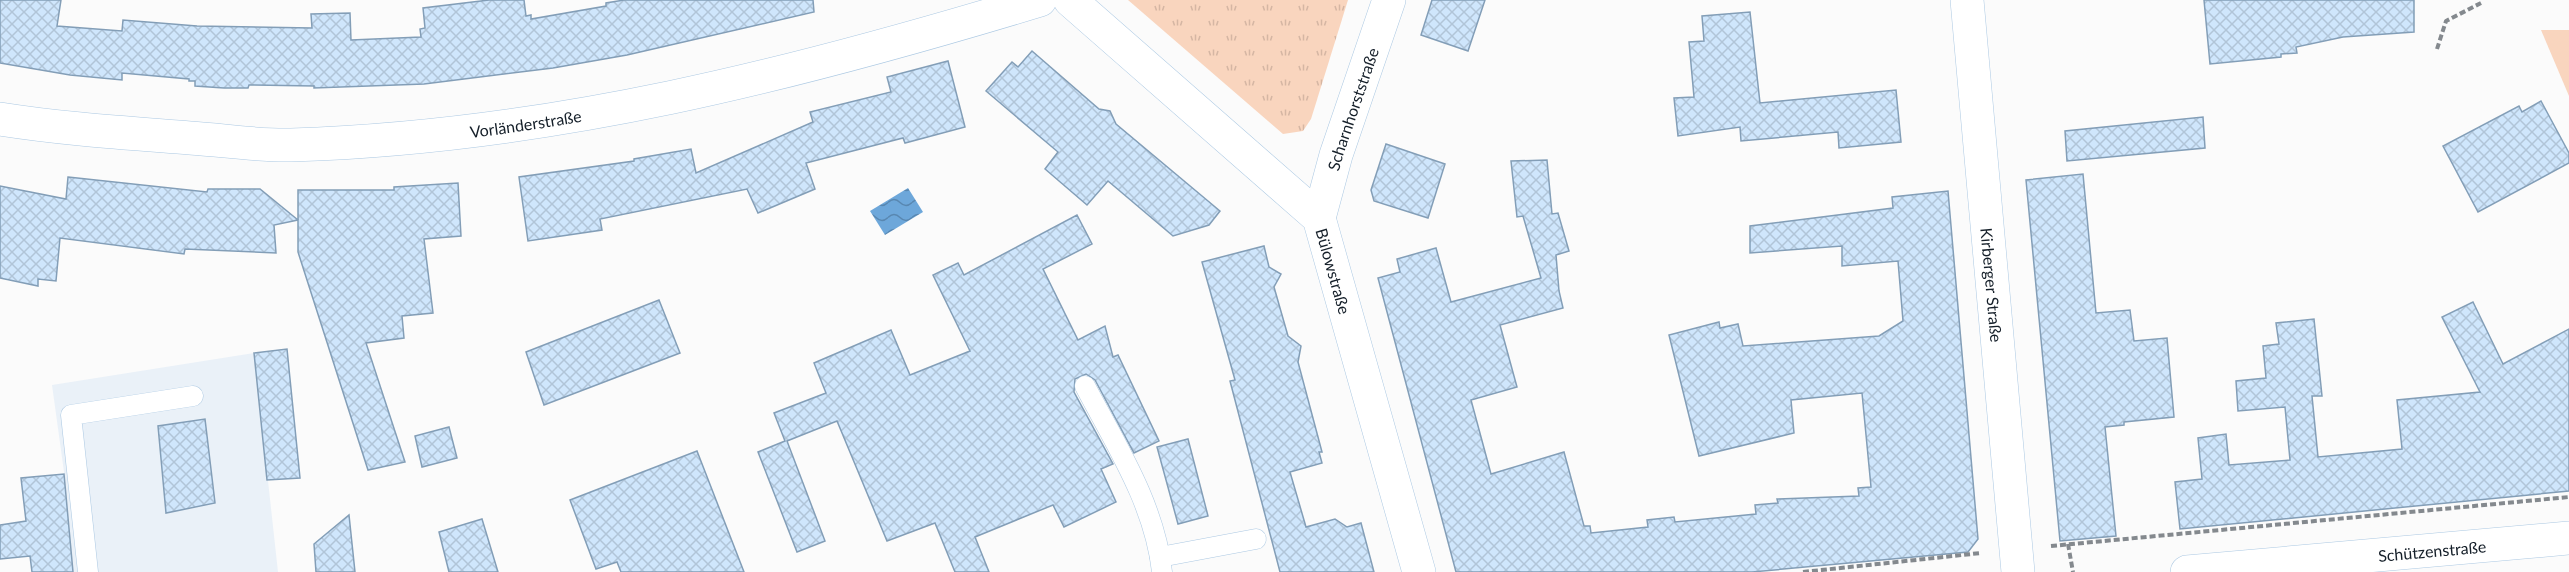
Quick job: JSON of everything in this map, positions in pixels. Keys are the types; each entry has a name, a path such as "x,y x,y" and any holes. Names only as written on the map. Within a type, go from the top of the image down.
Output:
{"street":[{"name":"Vorländerstraße","path":"0,119 51,127 288,145 478,132 620,110 705,91 972,21 1040,0"},
{"name":"Bülowstraße","path":"1070,0 1319,218 1419,572"},
{"name":"Scharnhorststraße","path":"1319,218 1336,155 1389,0"},
{"name":"Kirberger Straße","path":"1967,0 2017,560"},
{"name":"Schützenstraße","path":"2187,572 2366,564 2569,538"}],"lane":[{"path":"1085,386 1139,488 1161,564 1256,538"},
{"path":"88,572 71,415 193,396"}],"path":[{"path":"2437,49 2446,21 2481,3"},
{"path":"1803,572 2017,560 2068,544 2569,497"},
{"path":"2068,544 2073,572"}],"shaded area":[{"path":"254,353 278,572 73,572 64,472 52,385"}],"green space":[{"path":"1128,0 1348,0 1311,119 1303,131 1283,134"},
{"path":"2541,30 2569,30 2569,96"}],"water":[{"path":"908,188 923,212 885,235 870,211"}],"building":[{"path":"0,0 61,0 57,26 122,31 123,20 197,26 312,28 311,14 350,13 351,40 421,37 420,29 425,28 423,8 489,0 524,0 526,16 531,15 531,19 606,6 606,3 624,0 813,0 814,12 627,55 553,68 424,84 314,88 314,86 249,85 248,88 224,88 195,86 195,81 189,81 189,79 122,73 122,80 70,75 0,63"},
{"path":"1432,0 1485,0 1468,51 1421,35"},
{"path":"2204,0 2414,0 2414,32 2343,37 2296,47 2297,53 2281,54 2281,57 2210,64"},
{"path":"1750,12 1760,103 1896,90 1901,142 1839,148 1838,132 1741,141 1740,127 1678,136 1674,98 1694,97 1689,42 1704,41 1702,16"},
{"path":"1032,51 1099,109 1110,111 1116,124 1220,211 1209,225 1173,236 1108,181 1087,205 1045,169 1058,152 986,91 1012,62 1018,67"},
{"path":"948,61 965,127 905,143 903,138 806,163 815,189 758,213 747,189 600,219 602,230 528,241 519,177 634,161 634,159 691,149 696,173 813,122 810,112 891,92 887,77"},
{"path":"2541,101 2569,153 2569,163 2478,212 2443,146 2519,106 2522,112"},
{"path":"2203,117 2205,148 2067,161 2065,131"},
{"path":"1386,144 1445,164 1428,218 1374,201 1371,190"},
{"path":"1547,160 1552,214 1558,213 1569,251 1556,255 1563,308 1500,325 1517,387 1471,400 1491,474 1564,452 1584,526 1590,526 1591,533 1648,527 1647,520 1674,517 1675,522 1756,514 1755,505 1778,503 1777,499 1859,496 1858,488 1871,487 1862,393 1791,400 1794,433 1699,456 1669,335 1719,322 1720,328 1738,324 1743,346 1879,336 1903,321 1898,261 1842,266 1842,246 1750,253 1750,226 1893,208 1892,197 1948,191 1978,539 1968,552 1752,572 1456,572 1378,278 1400,272 1397,259 1436,248 1451,302 1541,278 1523,216 1517,217 1511,161"},
{"path":"2083,174 2096,313 2130,310 2134,341 2167,338 2174,417 2124,422 2124,425 2105,427 2116,536 2060,541 2026,180"},
{"path":"68,177 207,192 208,189 260,189 298,220 274,225 276,253 185,249 184,254 60,238 56,281 38,279 38,286 0,278 0,186 66,199"},
{"path":"458,183 461,236 424,239 433,313 402,316 404,338 366,343 405,462 368,470 298,252 298,190 394,190 394,187"},
{"path":"1077,215 1092,244 1043,269 1078,340 1105,326 1113,357 1118,355 1159,441 1134,453 1095,380 1086,374 1075,379 1074,392 1113,464 1101,469 1116,502 1064,527 1053,505 975,537 989,572 955,572 935,523 887,541 837,421 787,441 825,541 797,552 758,452 785,441 774,413 826,393 814,363 891,330 910,375 970,351 933,275 958,263 964,275"},
{"path":"1264,246 1269,267 1281,274 1274,287 1288,336 1301,346 1298,362 1322,452 1319,452 1322,463 1290,472 1306,527 1335,519 1347,527 1361,523 1374,572 1280,572 1230,381 1235,380 1202,262"},
{"path":"659,300 680,353 544,405 526,352"},
{"path":"2473,302 2503,364 2569,329 2569,491 2180,529 2175,482 2202,479 2198,438 2226,434 2229,465 2290,460 2285,407 2238,411 2236,381 2266,378 2263,346 2279,344 2276,323 2314,319 2322,396 2312,396 2318,457 2402,449 2397,400 2480,392 2442,317"},
{"path":"287,349 300,478 267,480 254,353"},
{"path":"205,419 215,503 166,513 158,426"},
{"path":"449,427 457,458 422,467 415,436"},
{"path":"1188,439 1208,516 1178,524 1157,447"},
{"path":"697,451 744,572 621,572 617,562 596,569 570,500"},
{"path":"64,474 73,572 32,572 30,556 0,559 0,525 26,521 21,478"},
{"path":"349,515 355,572 316,572 314,544"},
{"path":"482,519 498,572 449,572 439,532"}]}
